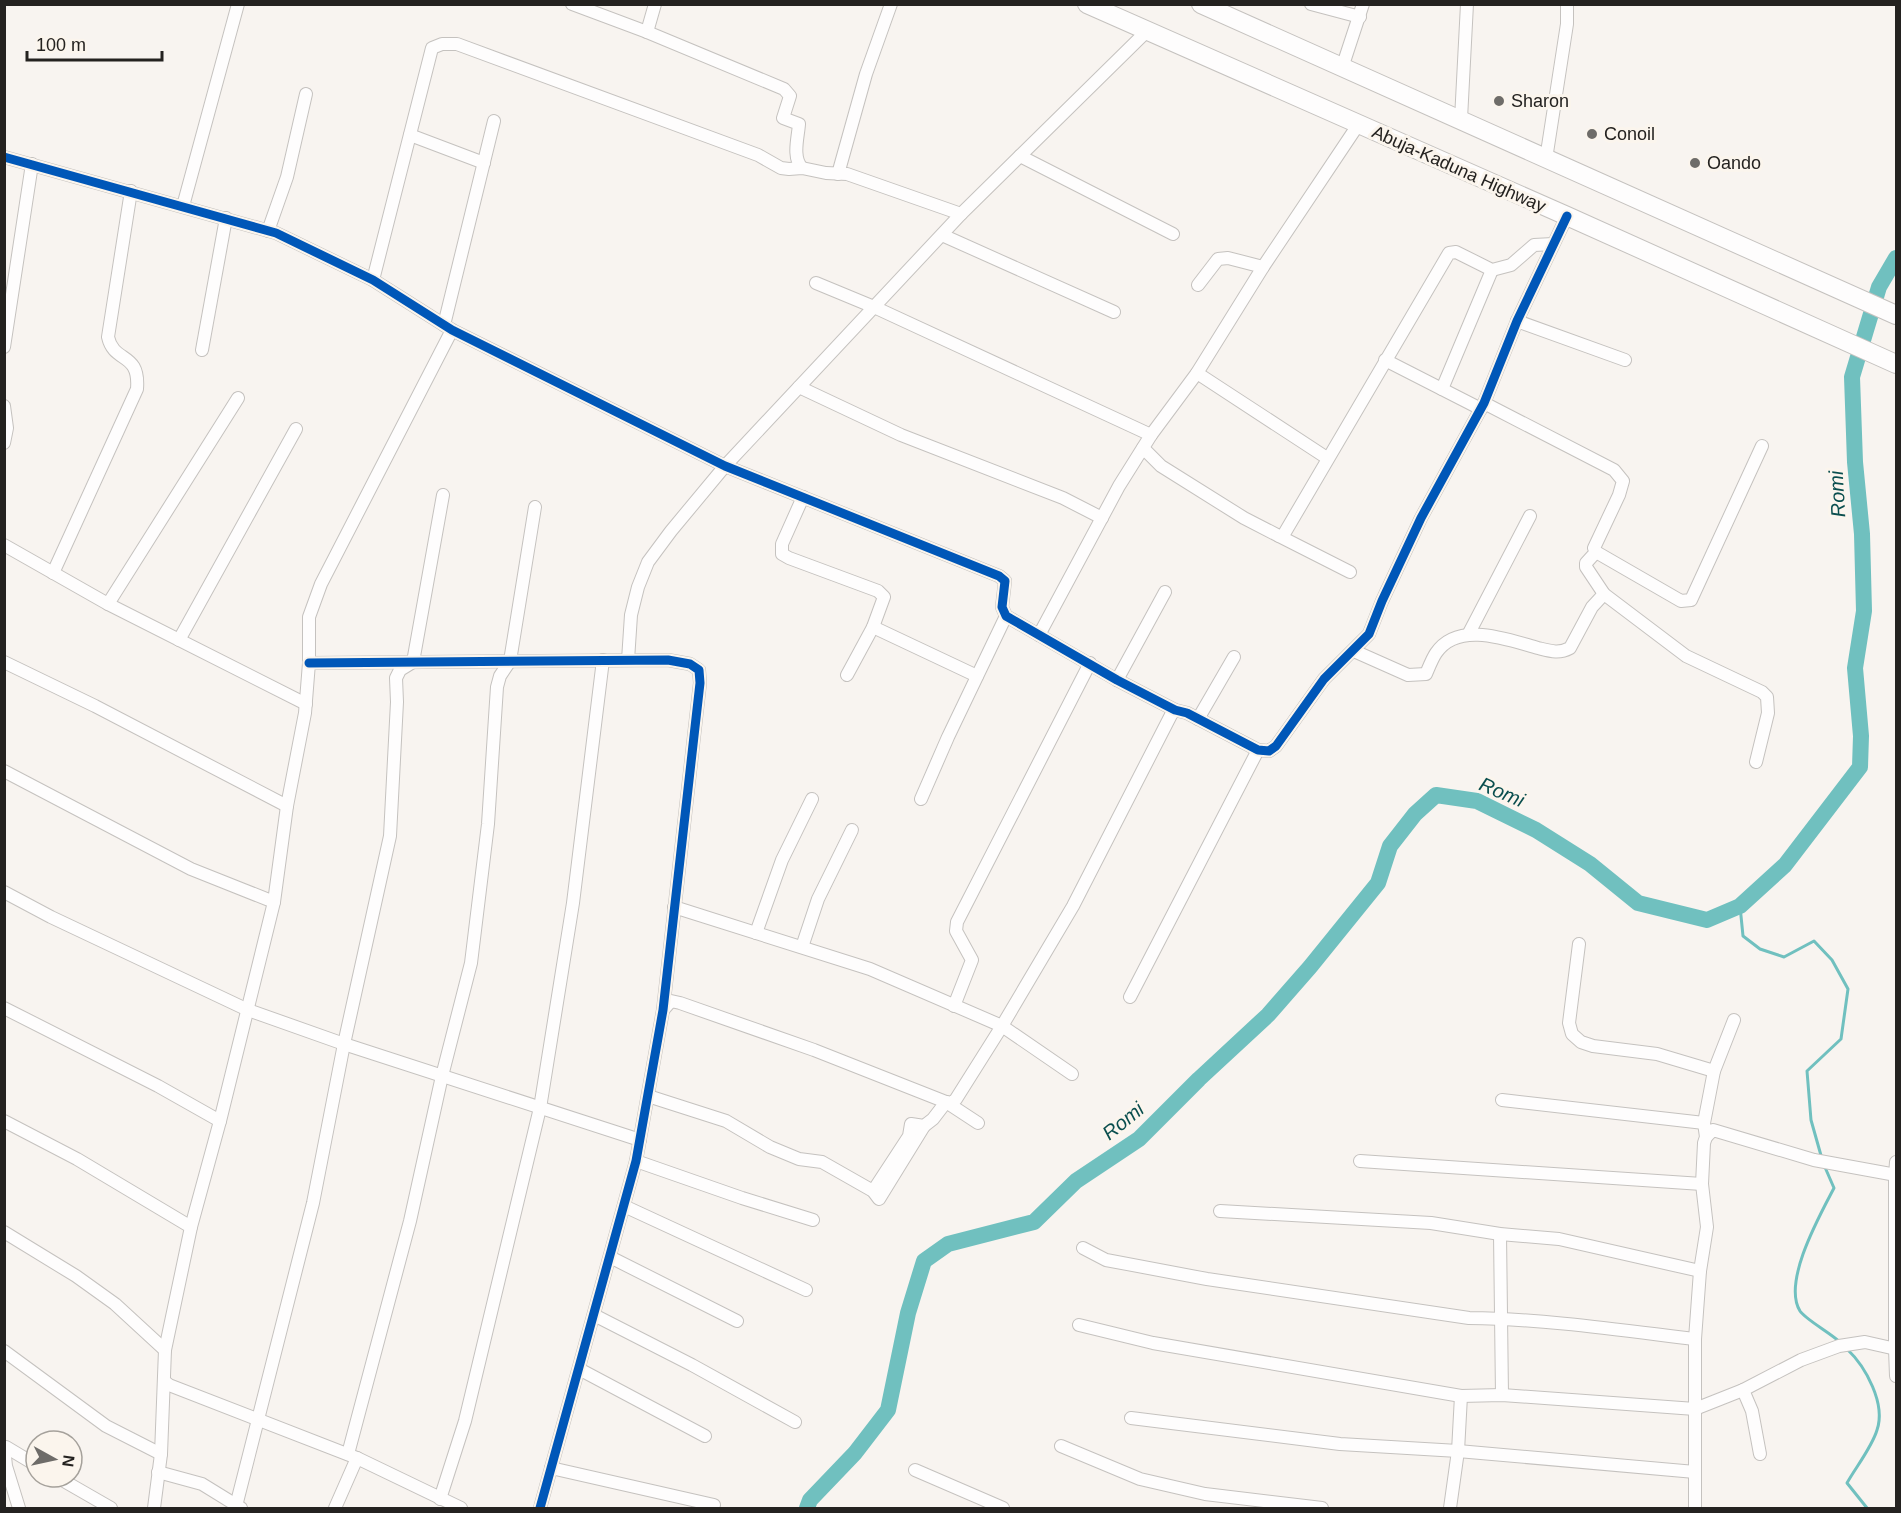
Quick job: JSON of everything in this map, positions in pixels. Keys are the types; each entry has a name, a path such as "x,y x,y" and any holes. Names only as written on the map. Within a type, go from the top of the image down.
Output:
{"highway":[{"name":"Abuja-Kaduna Highway","path":"1087,4 1896,364"},
{"path":"1201,4 1896,315"}],"street":[{"path":"183,206 238,4"},
{"path":"572,4 647,32 784,89 790,96 783,118 799,124 797,162 802,168"},
{"path":"647,32 656,4"},
{"path":"838,174 866,74 891,4"},
{"path":"1311,4 1362,11 1342,68"},
{"path":"1461,119 1467,4"},
{"path":"1546,159 1567,24 1567,4"},
{"path":"628,660 631,615 638,586 648,562 671,531 725,466 961,214 1147,32"},
{"path":"373,280 432,48 442,44 457,44 758,155 781,168 802,168 847,174 961,214"},
{"path":"268,231 287,177 306,94"},
{"path":"154,1509 161,1454 165,1350 190,1227 220,1121 274,902 287,806 306,704 309,617 321,584 448,327 494,121"},
{"path":"1039,635 1102,518 1151,435 1197,374 1263,267 1358,124"},
{"path":"410,135 484,163"},
{"path":"1020,156 1173,234"},
{"path":"4,157 268,231 373,280 448,327 725,466 999,576 1005,581 1002,607 1006,616 1171,710 1187,713 1258,750 1269,751 1276,746 1324,679 1369,634 1421,518 1483,406 1517,321 1567,216"},
{"path":"4,347 32,164"},
{"path":"53,573 137,389 138,375 135,366 116,351 109,343 108,337 131,191"},
{"path":"202,350 226,218"},
{"path":"942,235 1114,312"},
{"path":"1279,537 1284,534 1449,253 1456,252 1492,270 1511,265 1534,245 1553,244"},
{"path":"1198,285 1218,259 1228,258 1263,267"},
{"path":"1442,389 1492,270"},
{"path":"816,283 874,306 1151,435"},
{"path":"1517,321 1625,360"},
{"path":"1385,360 1614,470 1623,481 1619,495 1594,548 1596,552 1681,601 1691,600 1762,446"},
{"path":"1197,374 1327,458"},
{"path":"799,387 901,435 1063,498 1102,518"},
{"path":"108,604 238,398"},
{"path":"4,406 7,428 4,443"},
{"path":"179,640 296,429"},
{"path":"1143,448 1161,466 1244,518 1350,572"},
{"path":"158,1472 202,1484 238,1507 313,1203 344,1044 390,836 397,702 396,678 400,670 413,662 443,495"},
{"path":"803,497 782,544 782,554 882,593 884,597 873,627 847,675"},
{"path":"335,1509 352,1456 471,963 488,824 497,687 500,676 510,661 535,507"},
{"path":"1468,635 1530,516"},
{"path":"4,545 108,604 306,704"},
{"path":"1596,552 1586,563 1586,567 1604,594 1686,656 1762,692 1767,697 1768,713 1756,762"},
{"path":"1117,680 1165,592"},
{"path":"1354,651 1408,675 1418,676 1426,674 1437,652 1446,642 1468,635 1484,634 1557,652 1567,650 1592,607 1604,594"},
{"path":"921,799 1006,616"},
{"path":"873,627 977,676"},
{"path":"1567,650 1580,657"},
{"path":"1198,719 1233,657"},
{"path":"440,1498 465,1420 540,1108 573,903 603,660"},
{"path":"309,663 668,660 690,664 699,670 700,683 663,1010 636,1161 551,1468 537,1507"},
{"path":"4,662 95,706 287,806"},
{"path":"954,1006 972,960 956,931 957,922 1090,663"},
{"path":"946,1102 952,1103 956,1100 1073,906 1171,710"},
{"path":"1130,997 1258,750"},
{"path":"4,771 191,869 274,902"},
{"path":"756,933 782,860 812,799"},
{"path":"802,947 819,899 852,830"},
{"path":"4,892 51,917 248,1010 344,1044 640,1140"},
{"path":"674,907 870,969 1002,1026 1072,1074"},
{"path":"1579,944 1569,1023 1572,1034 1581,1042 1593,1046 1657,1054 1714,1071"},
{"path":"663,1010 671,1001 680,1003 814,1050 946,1102 978,1123"},
{"path":"4,1008 158,1086 220,1121"},
{"path":"1695,1509 1695,1339 1700,1271 1707,1227 1702,1184 1706,1137 1704,1123 1714,1071 1734,1020"},
{"path":"648,1096 726,1120 770,1147 799,1158 822,1162 873,1191 909,1136 912,1124 924,1126 933,1119 946,1102"},
{"path":"1502,1100 1704,1123"},
{"path":"4,1121 77,1159 190,1227"},
{"path":"1706,1137 1713,1130 1814,1160 1896,1175"},
{"path":"636,1161 813,1220"},
{"path":"1360,1161 1702,1184"},
{"path":"1896,1162 1896,1376"},
{"path":"624,1206 806,1290"},
{"path":"1220,1211 1431,1223 1500,1234 1559,1239 1700,1271"},
{"path":"4,1232 19,1239 115,1304 165,1350"},
{"path":"1500,1234 1502,1395"},
{"path":"1083,1248 1106,1260 1207,1279 1469,1317 1596,1327 1695,1339"},
{"path":"610,1257 737,1321"},
{"path":"594,1315 692,1365 795,1422"},
{"path":"1079,1325 1153,1343 1461,1396 1502,1395 1695,1409 1743,1390 1801,1360 1839,1346 1865,1342 1896,1349"},
{"path":"4,1351 106,1426 161,1454"},
{"path":"579,1369 705,1436"},
{"path":"164,1381 169,1385 352,1456 460,1509"},
{"path":"1743,1390 1752,1411 1760,1454"},
{"path":"1450,1509 1458,1451 1461,1396"},
{"path":"1131,1418 1340,1443 1695,1472"},
{"path":"1061,1446 1140,1479 1205,1494 1322,1509"},
{"path":"5,1447 24,1458"},
{"path":"5,1447 6,1466 19,1509"},
{"path":"551,1468 714,1504"},
{"path":"915,1470 1003,1509"},
{"path":"77,1489 111,1509"}],"waterway":[{"name":"Romi","path":"807,1508 810,1500 855,1453 888,1410 908,1313 924,1261 948,1244 1034,1222 1076,1181 1139,1139 1268,1015 1310,967 1378,883 1390,846 1415,814 1436,795 1477,801 1536,830 1590,864 1638,903 1707,920 1740,906 1785,865 1860,767 1861,736 1855,668 1864,611 1862,534 1855,462 1852,377 1879,287 1896,258"},
{"path":"1740,906 1743,936 1760,949 1784,957 1814,941 1832,960 1848,989 1841,1039 1807,1071 1811,1120 1822,1159"},
{"path":"1824,1165 1834,1188 1812,1231 1799,1266 1796,1298 1803,1315 1841,1343"},
{"path":"1847,1349 1867,1376 1879,1409 1875,1437 1847,1483 1867,1508"}],"cycle path":[{"path":"4,157 276,233 373,280 452,330 725,466 999,576 1005,581 1002,607 1006,616 1117,680 1175,710 1187,713 1258,750 1269,751 1276,746 1324,679 1369,634 1421,518 1484,403 1517,321 1567,216"},
{"path":"309,663 668,660 690,664 699,670 700,683 663,1010 636,1161 540,1508"}],"place":[{"name":"Sharon","path":"1499,101"},
{"name":"Conoil","path":"1592,134"},
{"name":"Oando","path":"1695,163"}]}
